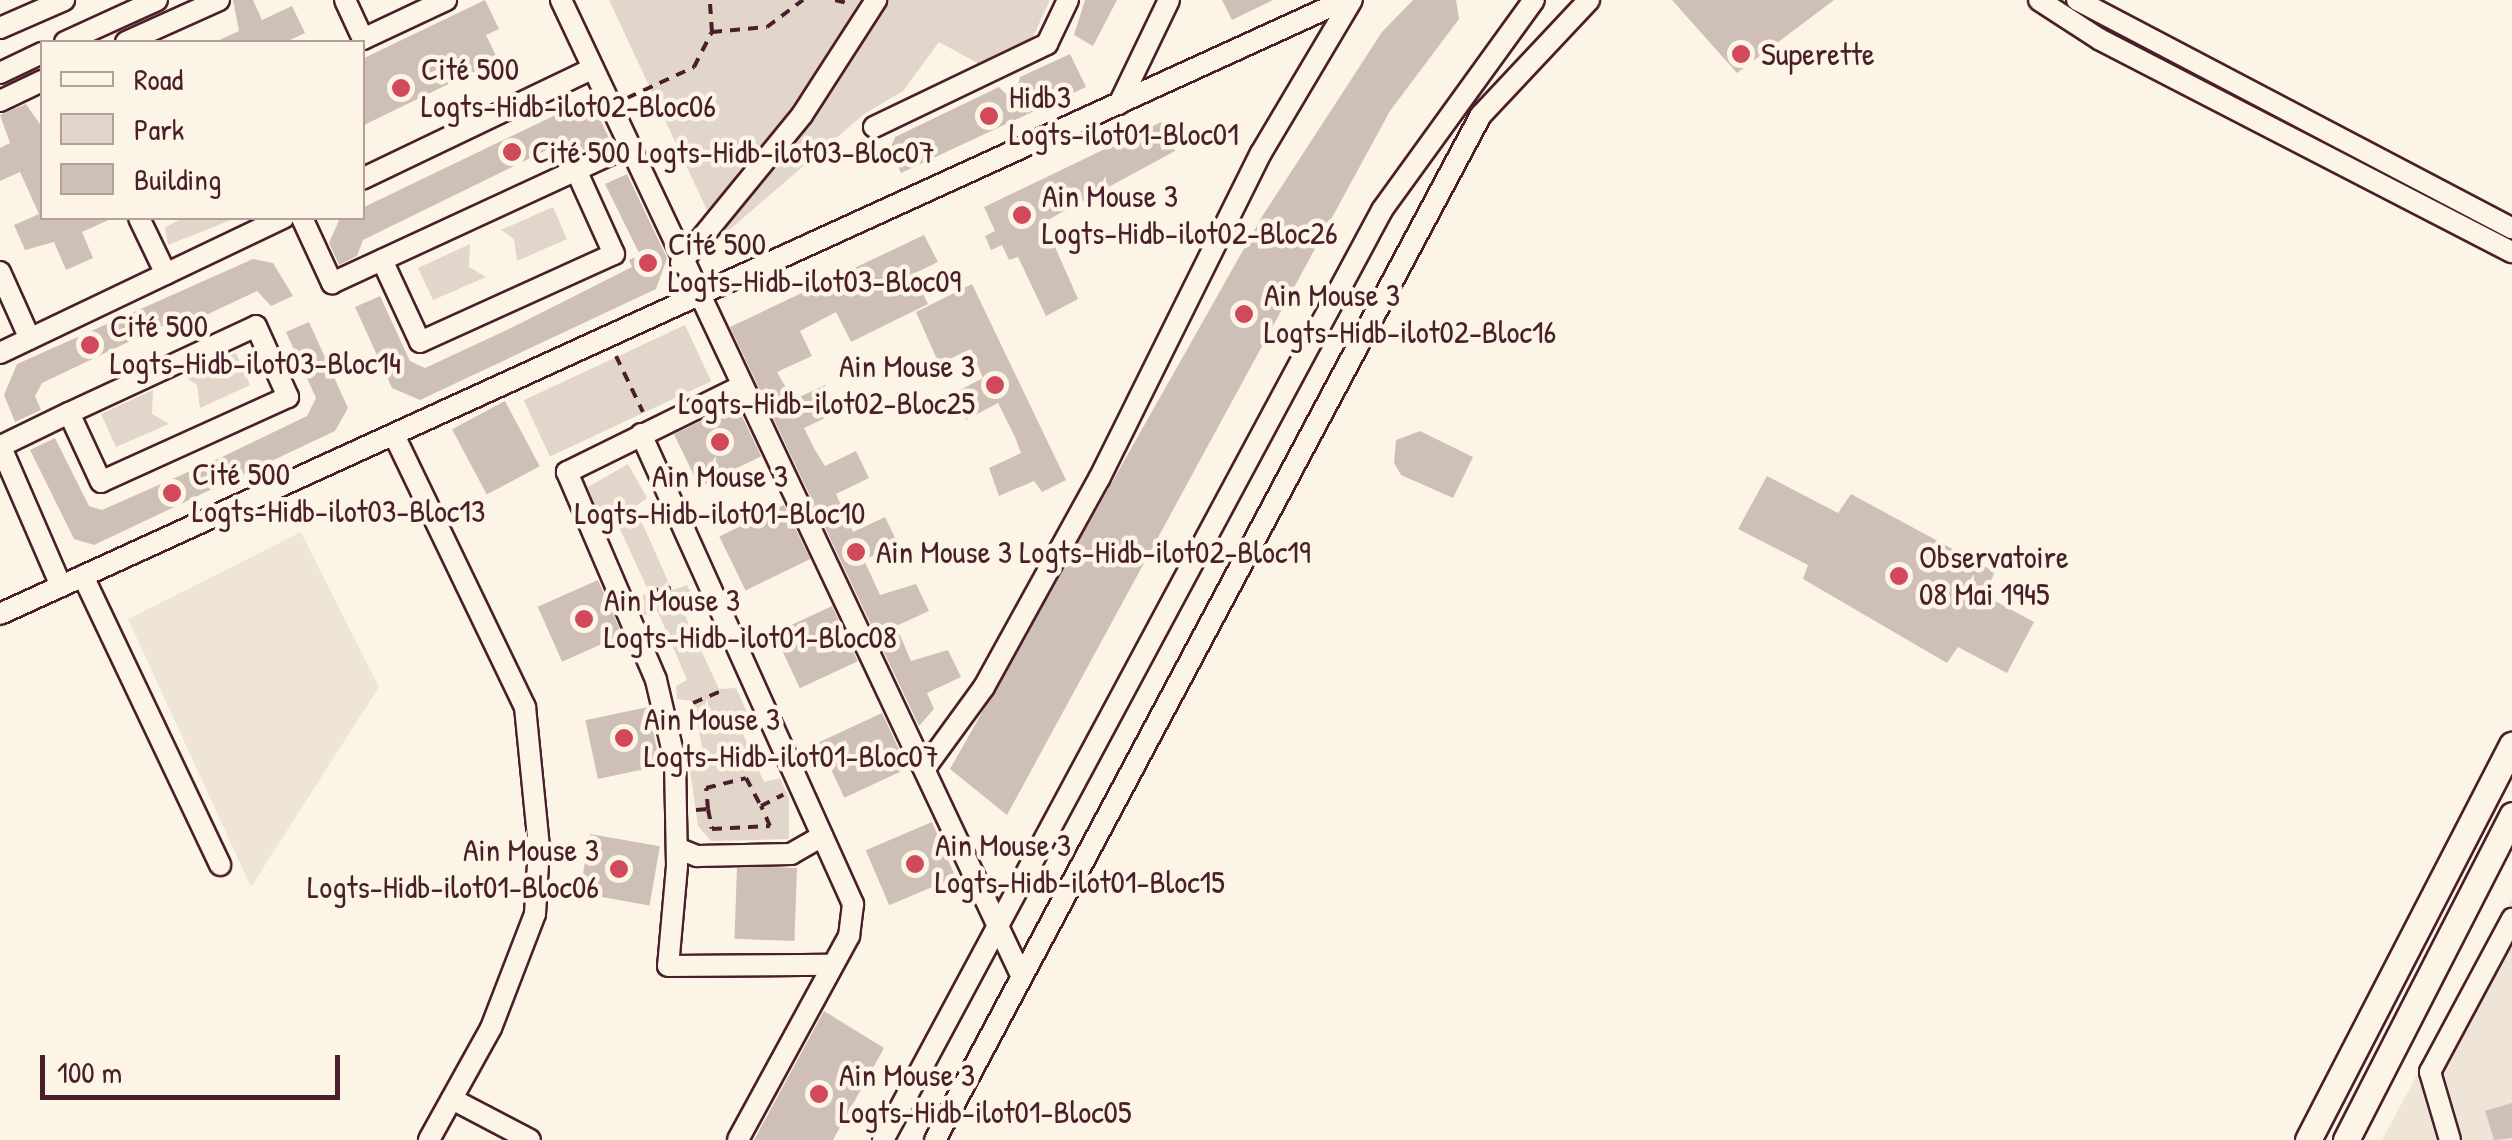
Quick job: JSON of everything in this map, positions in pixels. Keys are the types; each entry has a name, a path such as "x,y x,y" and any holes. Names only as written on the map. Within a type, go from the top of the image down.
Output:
{"main road":[{"path":"2308,1140 2512,744"},
{"path":"2346,1140 2512,815"}],"street":[{"path":"0,28 64,0"},
{"path":"69,40 157,0"},
{"path":"130,40 219,0"},
{"path":"328,0 347,6 364,40 446,0"},
{"path":"561,0 694,292 1021,975"},
{"path":"681,263 802,115 876,0"},
{"path":"874,128 1047,44 1068,0"},
{"path":"1120,104 1169,0"},
{"path":"0,614 394,438 694,292 1348,0"},
{"path":"924,768 984,686 1100,478 1261,154 1348,0"},
{"path":"882,1140 1382,210 1534,0"},
{"path":"935,1140 1482,116 1589,0"},
{"path":"2038,0 2099,39 2512,252"},
{"path":"2077,0 2512,228"},
{"path":"0,72 40,54"},
{"path":"365,178 592,69"},
{"path":"0,100 40,82"},
{"path":"303,220 332,283 627,146"},
{"path":"382,260 420,342 614,254 576,170"},
{"path":"140,220 166,274"},
{"path":"0,353 278,220"},
{"path":"0,272 30,339"},
{"path":"61,586 0,446 70,413 256,326 288,397 101,482 70,413"},
{"path":"740,387 567,472 656,680 675,761 677,848 668,966 831,965"},
{"path":"641,434 853,904 850,936 738,1140"},
{"path":"394,438 525,707 538,846 535,914 491,1028 429,1140"},
{"path":"83,576 220,865"},
{"path":"677,848 697,856 790,854 822,836"},
{"path":"2450,1140 2430,1072 2512,918"},
{"path":"452,1099 530,1140"}],"path":[{"path":"608,106 694,67 712,32 710,0"},
{"path":"712,32 767,27 803,0"},
{"path":"616,356 643,412"},
{"path":"648,590 671,588"},
{"path":"693,703 721,691"},
{"path":"746,778 761,806 770,826 712,828 706,788 746,778"},
{"path":"761,806 787,793"},
{"path":"695,810 708,809"}],"shaded area":[{"path":"301,532 379,687 251,887 128,619"},
{"path":"2512,898 2512,1140 2382,1140"}],"green space":[{"path":"609,0 1050,0 1033,37 983,66 939,42 903,91 864,114 720,238"},
{"path":"553,207 567,239 517,261 514,239 501,230"},
{"path":"180,220 231,220 168,245 165,227"},
{"path":"470,244 469,267 486,277 433,300 418,268"},
{"path":"685,325 711,381 550,456 524,400"},
{"path":"236,353 250,385 200,408 197,385 184,376"},
{"path":"153,390 152,414 169,424 116,447 101,414"},
{"path":"628,464 647,498 635,507 672,590 687,585 696,603 684,613 719,689 736,688 752,723 741,729 764,782 780,778 789,798 789,839 711,841 698,826 690,770 706,767 693,701 677,699 676,686 687,680 658,612 644,615 640,597 649,592 613,514 600,518 588,487"}],"building":[{"path":"233,0 253,0 262,20 292,6 305,33 290,40 219,40 239,31"},
{"name":"Cité 500 Logts-Hidb-ilot02-Bloc06","path":"485,0 499,29 486,35 498,60 365,125 365,58"},
{"path":"1085,0 1117,0 1093,46 1074,35"},
{"path":"1222,0 1273,0 1232,20"},
{"name":"Ain Mouse 3 Logts-Hidb-ilot02-Bloc16","path":"1413,0 1456,0 1459,19 1390,111 1007,815 950,769 1263,215 1382,32"},
{"name":"Superette","path":"1672,0 1834,0 1737,73"},
{"name":"Hidb3 Logts-ilot01-Bloc01","path":"1070,54 1086,87 901,173 890,149 895,137 999,87 1014,102 1020,77"},
{"path":"26,104 40,124 40,220 109,220 82,232 93,258 66,270 54,242 25,250 14,225 39,214 20,172 0,181 0,148 10,143 0,115"},
{"path":"568,109 600,119 610,140 586,151 567,140 363,240 357,256 339,265 329,243 339,220 365,220 365,207"},
{"name":"Ain Mouse 3 Logts-Hidb-ilot02-Bloc26","path":"1161,122 1175,151 1044,222 1078,299 1046,316 1018,257 1009,260 1002,245 991,250 985,236 995,231 984,207"},
{"path":"627,174 667,258 656,289 420,400 392,388 355,307 380,296 410,361 425,368 511,328 632,267 629,260 640,255 605,184"},
{"path":"924,235 938,262 913,274 928,304 851,342 836,312 800,331 812,356 777,372 793,400 825,385 838,412 804,428 825,466 856,451 869,478 836,494 853,532 885,517 898,544 864,560 880,595 916,584 929,611 896,626 911,661 948,650 961,677 927,693 934,709 919,726 730,327"},
{"path":"253,259 273,263 293,296 271,306 257,291 187,324 183,316 42,383 35,396 41,410 15,422 4,395 17,364"},
{"name":"Ain Mouse 3 Logts-Hidb-ilot02-Bloc25","path":"972,284 1066,480 1042,492 1034,481 999,496 989,468 1021,453 1015,437 998,403 966,420 954,393 983,378 971,349 939,364 916,312"},
{"path":"309,322 348,408 335,431 94,545 74,539 30,450 55,438 89,506 102,510 222,457 307,416 316,398 286,332"},
{"path":"505,401 540,466 487,495 452,429"},
{"name":"Ain Mouse 3 Logts-Hidb-ilot01-Bloc10","path":"736,404 761,456 699,486 674,434"},
{"path":"1420,431 1473,457 1453,498 1401,475 1394,463 1396,440"},
{"name":"Observatoire 08 Mai 1945","path":"1767,476 1838,513 1851,494 1995,572 1984,595 2034,622 2007,673 1958,647 1947,663 1803,579 1808,565 1738,529"},
{"path":"784,505 810,559 746,590 719,537"},
{"name":"Ain Mouse 3 Logts-Hidb-ilot01-Bloc08","path":"598,580 622,635 562,662 538,607"},
{"path":"832,606 858,661 800,688 774,633"},
{"name":"Ain Mouse 3 Logts-Hidb-ilot01-Bloc07","path":"648,707 660,766 598,779 585,720"},
{"path":"882,713 908,768 844,798 819,743"},
{"name":"Ain Mouse 3 Logts-Hidb-ilot01-Bloc15","path":"932,822 955,877 889,905 866,850"},
{"name":"Ain Mouse 3 Logts-Hidb-ilot01-Bloc06","path":"590,834 660,846 650,905 580,893"},
{"path":"737,866 797,868 794,941 734,939"},
{"name":"Ain Mouse 3 Logts-Hidb-ilot01-Bloc05","path":"824,1011 884,1048 833,1140 754,1140"},
{"path":"2512,1103 2512,1138 2494,1140 2485,1111"}],"place":[{"name":"Superette","path":"1741,54"},
{"name":"Cité 500 Logts-Hidb-ilot02-Bloc06","path":"401,88"},
{"name":"Hidb3 Logts-ilot01-Bloc01","path":"989,116"},
{"name":"Cité 500 Logts-Hidb-ilot03-Bloc07","path":"512,152"},
{"name":"Ain Mouse 3 Logts-Hidb-ilot02-Bloc26","path":"1022,215"},
{"name":"Cité 500 Logts-Hidb-ilot03-Bloc09","path":"648,263"},
{"name":"Ain Mouse 3 Logts-Hidb-ilot02-Bloc16","path":"1244,314"},
{"name":"Cité 500 Logts-Hidb-ilot03-Bloc14","path":"90,345"},
{"name":"Ain Mouse 3 Logts-Hidb-ilot02-Bloc25","path":"995,385"},
{"name":"Ain Mouse 3 Logts-Hidb-ilot01-Bloc10","path":"720,442"},
{"name":"Cité 500 Logts-Hidb-ilot03-Bloc13","path":"172,493"},
{"name":"Ain Mouse 3 Logts-Hidb-ilot02-Bloc19","path":"856,552"},
{"name":"Observatoire 08 Mai 1945","path":"1899,576"},
{"name":"Ain Mouse 3 Logts-Hidb-ilot01-Bloc08","path":"584,619"},
{"name":"Ain Mouse 3 Logts-Hidb-ilot01-Bloc07","path":"624,738"},
{"name":"Ain Mouse 3 Logts-Hidb-ilot01-Bloc15","path":"915,864"},
{"name":"Ain Mouse 3 Logts-Hidb-ilot01-Bloc06","path":"619,869"},
{"name":"Ain Mouse 3 Logts-Hidb-ilot01-Bloc05","path":"819,1094"}]}
